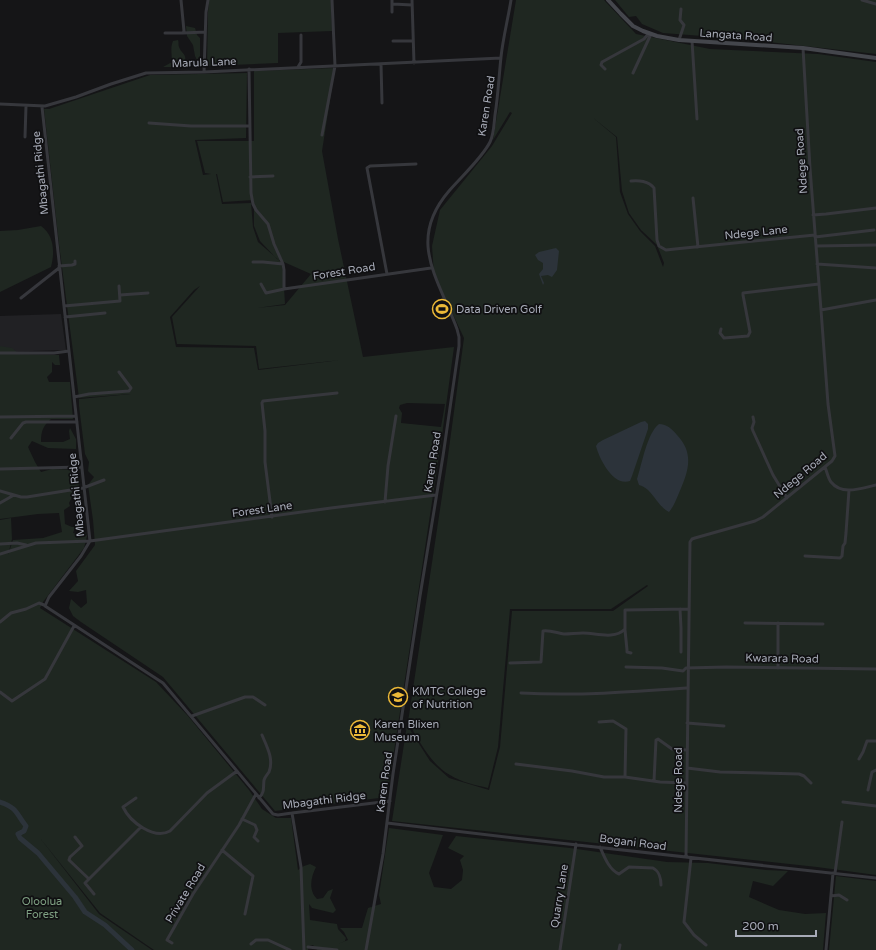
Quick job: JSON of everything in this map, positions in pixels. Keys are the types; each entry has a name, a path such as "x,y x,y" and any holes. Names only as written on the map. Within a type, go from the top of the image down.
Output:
{"main road":[{"name":"Langata Road","path":"608,0 629,22 637,28 650,34 679,40 803,48 876,58"}],"street":[{"path":"181,0 183,33"},
{"path":"204,72 206,12 208,0"},
{"path":"322,135 335,66 332,0"},
{"path":"392,0 392,12"},
{"path":"412,0 414,63"},
{"name":"Karen Road","path":"366,950 387,823 393,774 443,456 459,342 455,323 431,268 428,245 430,228 434,212 448,192 483,152 490,141 500,81 501,58 511,0"},
{"path":"862,0 876,4"},
{"path":"392,4 412,6"},
{"path":"679,40 684,25 680,20 681,9"},
{"path":"165,33 205,32"},
{"path":"605,69 601,65 602,62 644,39 650,34"},
{"path":"633,73 650,34"},
{"path":"298,68 301,62 302,35"},
{"path":"394,41 413,40"},
{"path":"692,41 697,119"},
{"name":"Ndege Road","path":"686,857 690,541 759,519 835,458 828,404 817,264 803,48"},
{"name":"Marula Lane","path":"0,104 42,107 76,97 143,73 204,72 501,58"},
{"path":"381,64 382,103"},
{"path":"249,69 250,177 253,204 268,224 274,244 283,264 284,289"},
{"path":"25,137 26,106"},
{"name":"Mbagathi Ridge","path":"42,107 90,541 81,556 48,597 44,605 45,608 163,683 273,814 278,815 390,801"},
{"path":"149,123 191,126 249,126"},
{"path":"387,274 367,168 370,166 416,164"},
{"path":"250,177 273,176"},
{"name":"Ndege Lane","path":"631,181 638,180 650,184 654,188 657,240 660,248 666,250 874,230"},
{"path":"693,198 698,247"},
{"path":"814,215 876,208"},
{"path":"816,246 876,245"},
{"path":"21,298 59,267 75,264 75,261"},
{"path":"253,262 283,264"},
{"path":"817,264 876,268"},
{"name":"Forest Road","path":"261,284 266,293 284,289 431,268"},
{"path":"721,329 720,333 724,338 748,336 750,332 742,295 743,293 819,284"},
{"path":"64,306 120,301 119,286"},
{"path":"120,295 148,293"},
{"path":"821,310 876,300"},
{"path":"65,317 105,313"},
{"path":"0,353 54,353 69,351"},
{"path":"74,397 89,394 129,391 131,388 118,372"},
{"path":"272,516 265,462 263,401 336,393"},
{"path":"0,417 76,416"},
{"path":"384,502 396,416"},
{"path":"753,418 753,431 787,498"},
{"path":"11,438 22,423 26,422 77,422"},
{"path":"0,469 81,467"},
{"path":"825,467 830,481 843,490 876,485"},
{"path":"0,491 27,497 83,488 104,480"},
{"path":"804,556 840,558 842,556 843,546 845,543 849,490"},
{"path":"0,503 14,495"},
{"name":"Forest Lane","path":"28,545 48,542 90,541 436,495"},
{"path":"0,544 17,543 28,545"},
{"path":"0,554 28,545"},
{"path":"0,622 11,613 26,609 39,603 44,605"},
{"path":"680,609 680,652"},
{"path":"631,653 628,653 627,650 625,610 689,609"},
{"path":"745,623 823,624"},
{"path":"778,623 778,668"},
{"path":"0,692 12,701 45,679 74,626"},
{"path":"510,663 541,662 543,631 547,630 566,634 583,633 611,635 620,633 625,629"},
{"name":"Kwarara Road","path":"626,667 662,668 683,671 686,668 726,667 876,669"},
{"path":"521,693 593,694 688,688"},
{"path":"192,716 245,697 254,698 264,705"},
{"path":"599,722 612,721 626,729 625,777"},
{"path":"687,723 724,726"},
{"path":"259,798 263,793 264,780 269,770 270,758 270,753 262,735"},
{"path":"654,781 656,740 658,739 672,749 687,750"},
{"path":"859,759 864,752 867,741 876,741"},
{"path":"516,764 604,776 686,783"},
{"path":"687,768 720,772 799,774 804,776 811,783"},
{"path":"868,790 872,772 876,770"},
{"path":"136,798 123,808 130,817 141,827 156,834 165,834 170,831 207,793 237,771"},
{"name":"Private Road","path":"172,944 167,940 193,894 242,819 256,794"},
{"path":"843,802 876,806"},
{"path":"292,813 301,867 304,950"},
{"path":"242,819 255,825 256,830 254,837 258,840"},
{"path":"826,950 831,896 842,822"},
{"name":"Bogani Road","path":"387,823 876,878"},
{"path":"94,894 85,884 141,827"},
{"path":"75,837 82,846 70,857 70,860 89,879"},
{"name":"Quarry Lane","path":"560,950 576,844"},
{"path":"600,847 609,865 616,873 619,874 629,867 653,868 660,876 661,886"},
{"path":"222,850 253,876 245,914"},
{"path":"691,858 684,922 694,935 706,945"},
{"path":"831,896 840,895 847,900"},
{"path":"252,944 256,940 268,940 290,950"},
{"path":"619,950 620,945"},
{"path":"308,947 337,950"}],"shaded area":[{"path":"556,248 559,251 557,270 552,277 548,275 541,276 544,283 543,285 539,274 543,269 543,263 538,260 535,255 539,252"},
{"path":"61,314 66,350 0,352 0,316"},
{"path":"645,421 648,424 648,429 630,481 624,482 618,480 604,464 596,446 603,440"},
{"path":"659,424 667,426 675,433 683,442 688,456 685,478 675,503 669,512 648,490 639,485 637,479 648,441 651,434"}],"green space":[{"path":"209,0 331,0 332,31 278,33 278,63 207,66"},
{"path":"516,0 604,0 636,34 710,49 818,54 876,62 876,875 817,867 392,821 407,725 430,761 449,778 489,790 500,747 512,611 613,611 648,586 647,585 611,609 510,609 498,747 488,788 459,780 443,771 431,759 408,722 447,463 464,338 434,274 432,246 440,210 492,146 512,113 510,112 493,140","holes":["592,117 617,137 622,191 629,213 641,230 657,245 664,263 663,267 655,246 640,231 628,214 620,192 616,137"]},
{"path":"615,0 876,0 876,54 742,39 663,33 642,24 636,16 629,17"},
{"path":"186,26 195,28 197,35 200,38 200,56 197,60 193,45 187,36"},
{"path":"178,40 180,50 185,56 184,65 178,67 163,67 172,62 172,44 173,41"},
{"path":"335,68 322,151 338,239 363,357 454,347 441,443 387,797 275,811 163,677 81,622 73,616 69,608 71,599 81,608 87,603 86,590 78,592 69,591 78,581 76,571 95,545 88,485 94,477 88,471 89,462 85,454 79,399 131,394 79,398 59,244 44,109 49,109 150,75 247,73 246,138 195,140 203,175 211,174 205,173 197,141 254,141 254,71","holes":["216,174 223,202 254,200 254,226 260,241 274,256 258,242 253,227 251,203 222,204","278,259 311,274 285,305 257,308 285,304 283,271 281,262","200,286 172,317 177,344 256,346 259,369 341,360 258,370 254,348 176,347 170,317 194,290","407,403 445,404 441,427 401,423 402,413 399,408 400,405"]},
{"path":"41,226 49,234 51,239 53,256 51,267 0,292 0,231"},
{"name":"Oloolua Forest","path":"0,346 12,348 19,354 59,355 60,365 55,365 52,362 52,372 47,377 49,382 70,382 73,419 51,419 43,429 41,442 63,442 70,439 70,428 76,439 76,449 48,448 32,441 28,447 41,472 52,469 77,470 80,494 73,495 69,503 70,506 64,510 65,524 75,527 73,533 80,535 84,534 82,527 87,536 84,548 40,608 156,682 188,716 249,790 262,809 276,818 291,818 298,870 310,864 316,867 311,888 317,899 323,898 328,891 333,889 330,898 336,910 333,913 312,908 309,904 310,920 337,924 338,929 346,938 345,941 338,944 348,940 340,928 362,928 368,908 381,904 379,895 389,828 443,835 429,873 434,887 451,889 462,880 463,870 460,860 464,856 448,848 456,836 570,848 667,862 708,863 788,871 773,886 753,881 749,897 779,910 805,914 826,913 823,950 317,950 313,945 309,946 308,950 154,950 100,913 40,838 99,914 152,950 0,950 0,520 11,518 12,539 8,555 13,540 43,538 62,532 59,513 0,519"},
{"path":"836,876 876,881 876,950 829,950"}],"waterway":[{"path":"0,802 14,809 26,826 24,831 18,834 20,838 38,853 75,897 85,912 105,925 132,950"}],"place":[{"name":"Data Driven Golf","path":"442,309"},
{"name":"KMTC College of Nutrition","path":"398,697"},
{"name":"Karen Blixen Museum","path":"360,730"}]}
